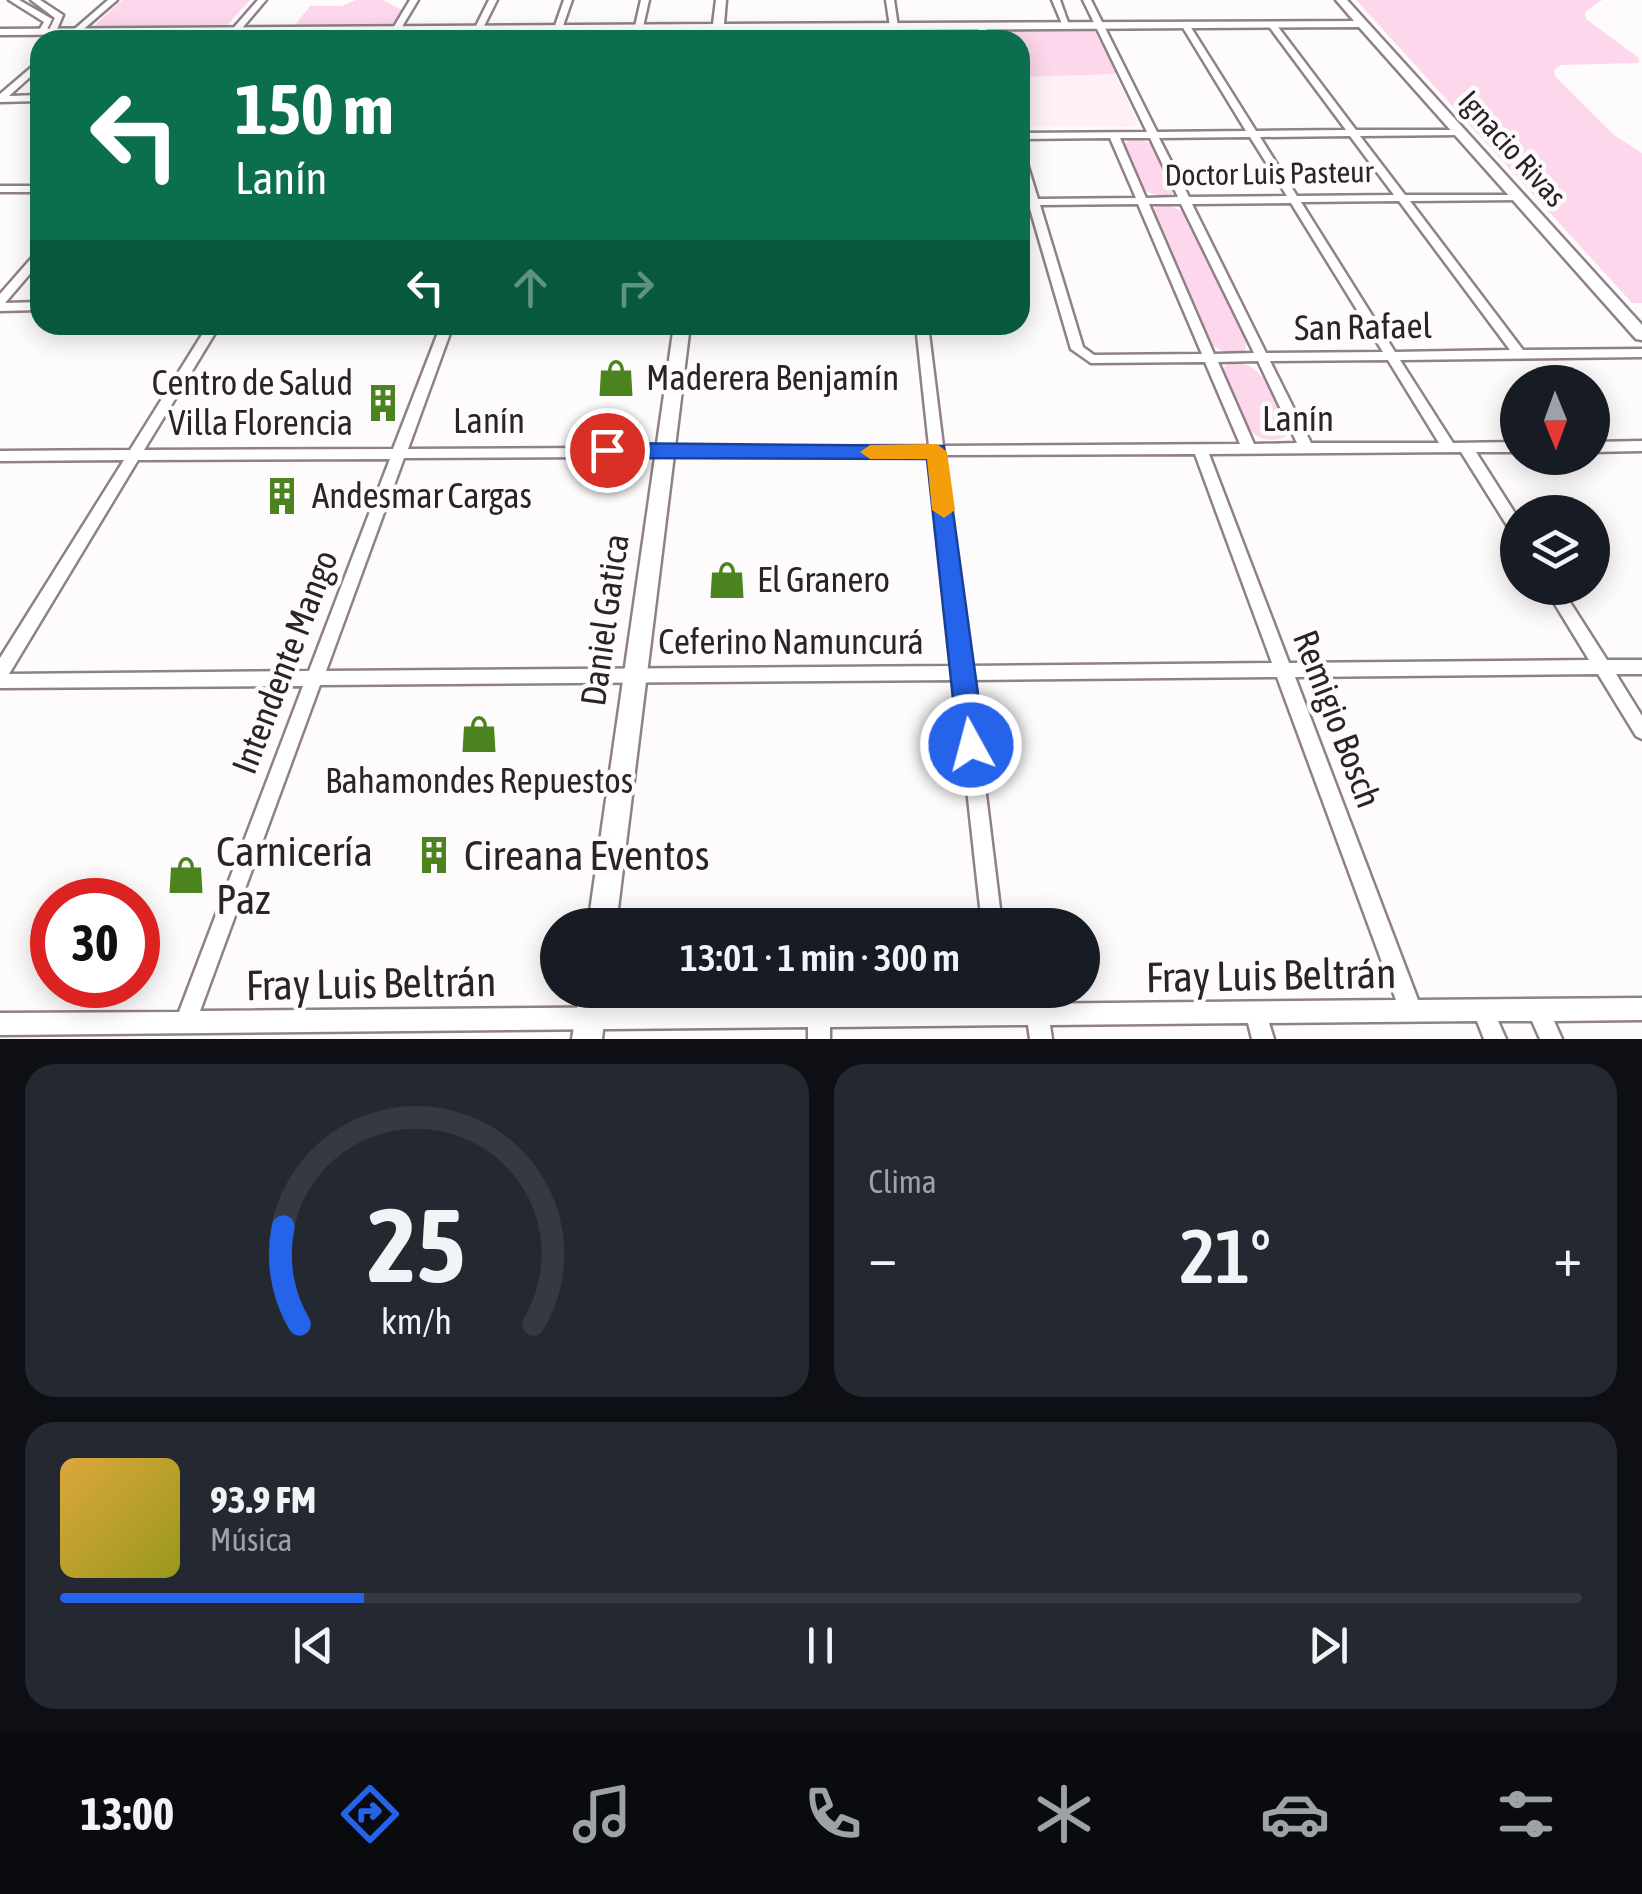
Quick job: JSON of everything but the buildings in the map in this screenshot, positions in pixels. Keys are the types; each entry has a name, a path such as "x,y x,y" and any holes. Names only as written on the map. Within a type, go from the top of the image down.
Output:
{"main road":[{"path":"718,30 722,0"},
{"name":"Ignacio Rivas","path":"1341,0 1642,335"},
{"path":"1026,30 1067,26 1363,24"},
{"path":"0,32 30,32"},
{"name":"Daniel Gatica","path":"604,908 681,335"}],"street":[{"path":"13,0 45,18 50,24 48,30"},
{"path":"36,0 59,14"},
{"path":"74,30 105,0"},
{"path":"77,30 113,0"},
{"path":"236,30 262,0"},
{"path":"396,30 414,0"},
{"path":"478,30 493,0"},
{"path":"558,30 568,0"},
{"path":"638,30 645,0"},
{"path":"890,0 895,30"},
{"path":"1056,0 1067,26"},
{"path":"1087,0 1307,449"},
{"path":"45,18 59,14"},
{"path":"50,30 60,23 59,14"},
{"path":"1272,25 1520,355"},
{"path":"1186,26 1392,357 1500,506"},
{"path":"0,99 30,72"},
{"path":"0,81 20,81"},
{"path":"0,99 30,98"},
{"path":"1030,136 1460,132"},
{"path":"1114,135 1249,450"},
{"path":"0,189 30,189"},
{"name":"Doctor Luis Pasteur","path":"1030,202 1518,196"},
{"name":"San Rafael","path":"1030,211 1077,349 1085,358 1102,361 1642,354"},
{"path":"0,304 30,268"},
{"path":"0,304 30,306"},
{"path":"0,673 5,657 208,335"},
{"name":"Intendente Mango","path":"185,1023 443,335"},
{"path":"923,335 990,908"},
{"path":"1610,447 1642,446"},
{"name":"Lanín","path":"0,456 1500,447"},
{"name":"Remigio Bosch","path":"1201,450 1411,1011"},
{"path":"1563,605 1642,731"},
{"name":"Ceferino Namuncurá","path":"0,681 1642,667"},
{"path":"1002,1008 1003,1015"},
{"name":"Fray Luis Beltrán","path":"0,1024 590,1016 819,1028 1038,1014 1642,1009"},
{"path":"1483,1010 1496,1039"},
{"path":"1538,1010 1551,1039"},
{"path":"1255,1012 1263,1039"},
{"path":"1038,1014 1041,1039"}],"shaded area":[{"path":"122,0 250,0 228,24 218,27 99,28 96,24"},
{"path":"356,0 383,0 402,10 390,27 292,29 310,6 342,6"},
{"path":"1356,0 1602,0 1585,12 1586,19 1639,58 1639,63 1561,65 1554,70 1555,76 1614,135 1642,153 1642,303 1632,303"},
{"path":"1030,30 1094,30 1118,74 1030,77"},
{"path":"1115,74 1138,124 1030,126 1030,77"},
{"path":"1133,138 1153,144 1174,187 1172,194 1158,196 1144,190 1123,145"},
{"path":"1164,204 1185,212 1246,341 1245,351 1228,354 1211,345 1153,212"},
{"path":"1235,362 1255,370 1269,387 1288,430 1285,437 1261,438 1244,422 1222,374 1225,366"}],"slow traffic":[{"path":"870,452 937,452 944,510"}],"place":[{"name":"Maderera Benjamín","path":"616,378"},
{"name":"Centro de Salud Villa Florencia","path":"383,403"},
{"name":"Andesmar Cargas","path":"282,496"},
{"name":"El Granero","path":"727,580"},
{"name":"Bahamondes Repuestos","path":"479,734"},
{"name":"Cireana Eventos","path":"434,855"},
{"name":"Carnicería Paz","path":"186,875"}],"route":[{"path":"607,450 937,452 971,745"}]}
